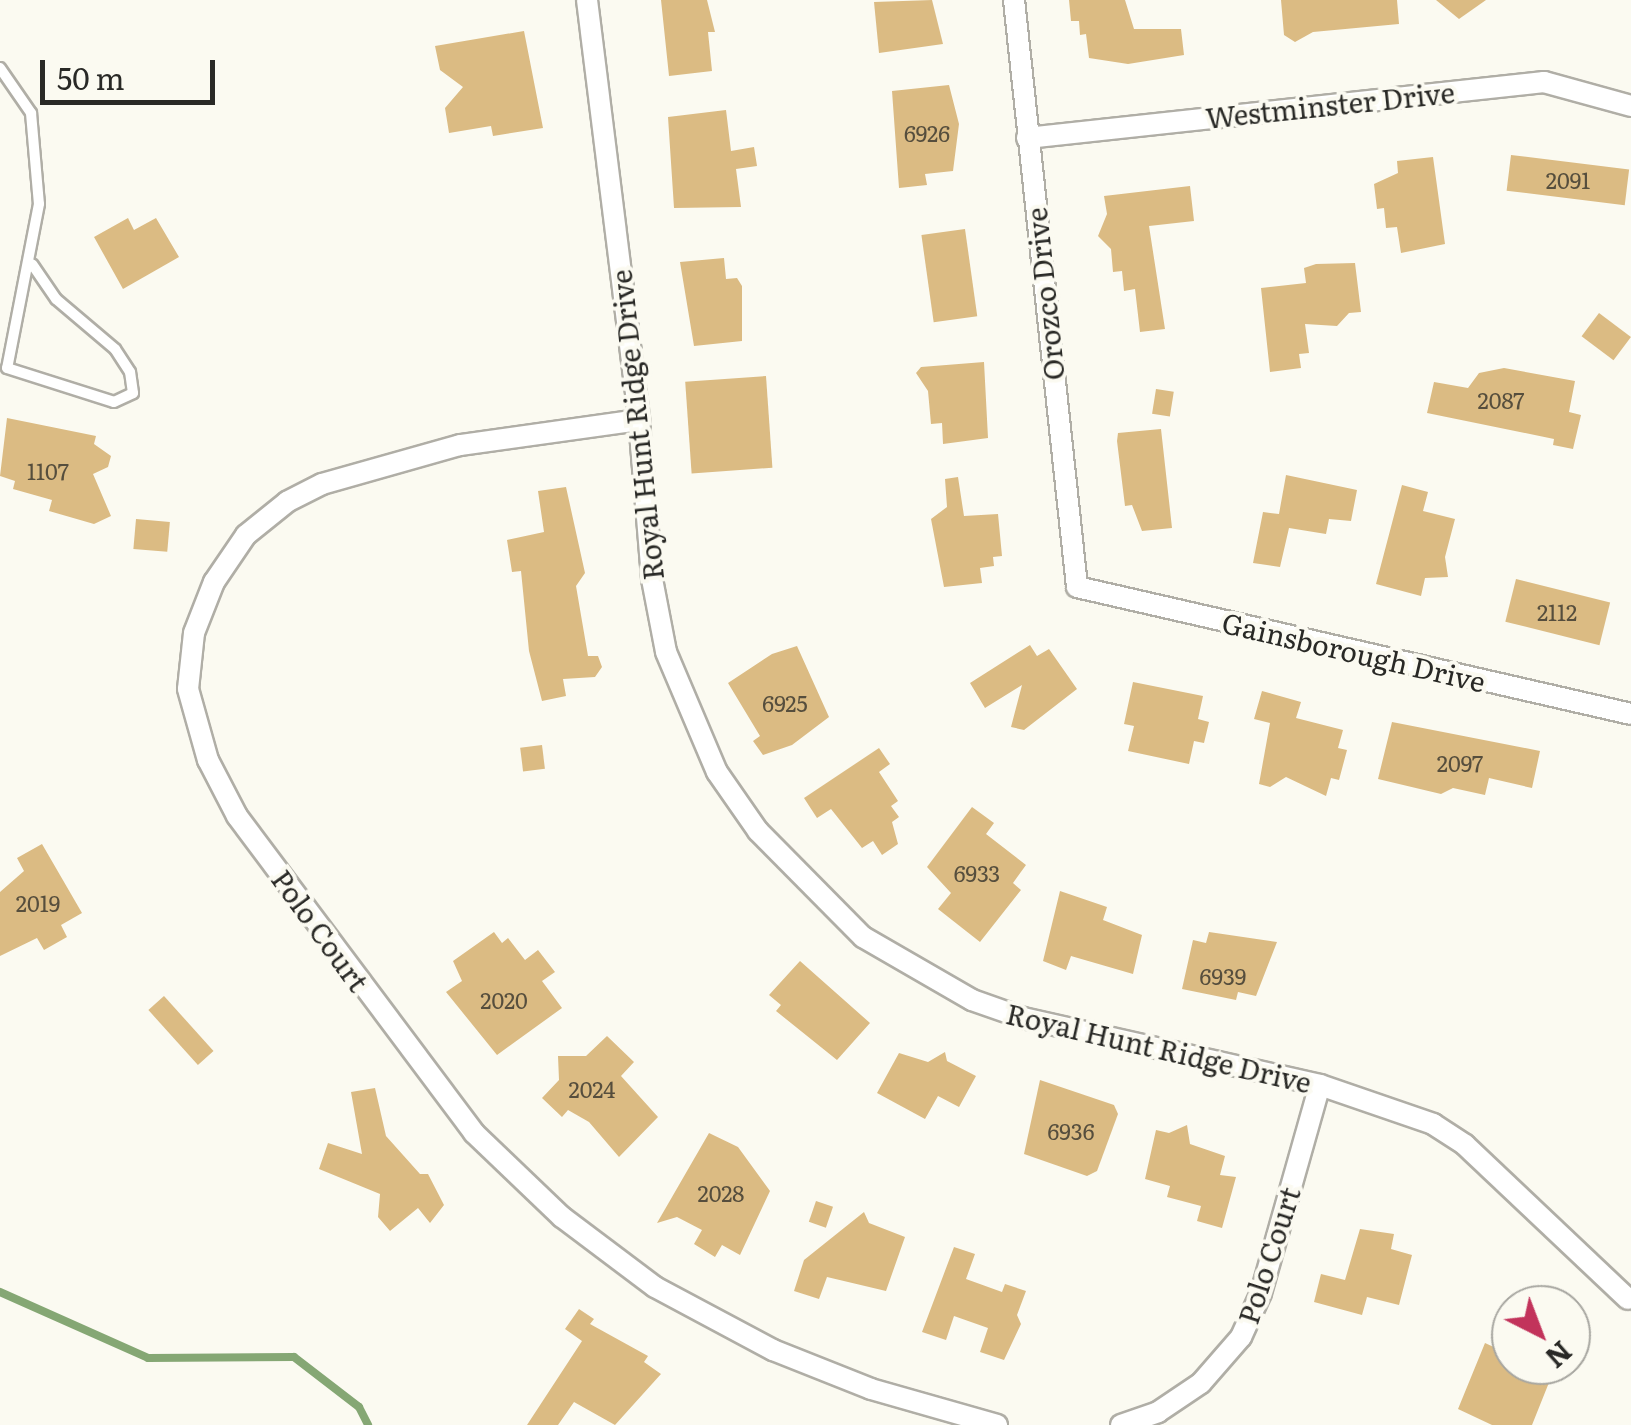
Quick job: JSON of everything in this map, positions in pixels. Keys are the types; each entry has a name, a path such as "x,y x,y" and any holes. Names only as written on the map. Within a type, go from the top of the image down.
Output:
{"street":[{"name":"Royal Hunt Ridge Drive","path":"587,0 639,420 652,579 677,688 717,772 786,865 863,936 972,1000 1097,1036 1320,1085 1399,1108 1464,1144 1628,1299"},
{"name":"Orozco Drive","path":"1014,0 1077,587"},
{"name":"Westminster Drive","path":"1027,138 1544,82 1631,106"},
{"name":"Polo Court","path":"639,420 460,445 322,484 287,502 246,535 214,582 194,633 188,688 208,760 238,816 474,1133 562,1217 654,1287 772,1350 872,1389 997,1425"},
{"name":"Gainsborough Drive","path":"1077,587 1631,714"},
{"name":"Polo Court","path":"1122,1425 1158,1412 1201,1383 1241,1337 1261,1293 1320,1085"}],"lane":[{"path":"0,68 31,112 39,204 32,264 7,368 114,402 133,394 130,372 115,349 56,299 32,264"}],"building":[{"path":"661,0 707,0 715,32 708,32 712,71 669,76"},
{"path":"932,0 943,44 879,53 874,2"},
{"path":"1069,0 1125,0 1134,29 1181,29 1184,55 1128,64 1089,58 1086,34 1080,35 1079,21 1071,21"},
{"path":"1281,0 1397,0 1399,24 1313,32 1295,42 1284,35"},
{"path":"1436,0 1486,0 1459,19"},
{"path":"524,31 543,128 493,136 491,126 449,133 445,108 463,87 440,70 435,46"},
{"path":"949,85 959,124 953,171 925,174 927,185 899,188 892,91"},
{"path":"726,110 731,151 754,147 757,166 736,169 741,207 674,208 668,117"},
{"path":"1511,155 1629,170 1625,205 1507,191"},
{"path":"1433,157 1445,244 1401,253 1397,227 1386,228 1384,208 1377,209 1374,184 1398,173 1397,161"},
{"path":"1190,186 1194,221 1149,226 1165,329 1140,332 1135,289 1124,291 1122,271 1113,272 1111,249 1098,236 1107,214 1104,196"},
{"path":"128,218 134,230 156,218 179,257 123,289 94,237"},
{"path":"965,229 977,316 934,322 921,235"},
{"path":"724,258 726,279 737,278 742,286 742,341 694,346 680,262"},
{"path":"1355,263 1361,312 1349,313 1337,326 1305,324 1309,353 1299,354 1301,368 1270,372 1261,288 1306,283 1304,268 1316,264"},
{"path":"1599,313 1631,337 1613,360 1582,336"},
{"path":"984,362 988,438 943,444 942,423 931,424 928,391 916,373 921,367"},
{"path":"1504,368 1575,381 1569,412 1581,415 1573,449 1553,445 1554,439 1427,413 1434,382 1468,388 1479,373"},
{"path":"766,376 772,468 692,473 685,382"},
{"path":"1156,389 1174,392 1170,417 1152,414"},
{"path":"7,418 96,436 94,444 111,456 108,467 93,474 111,516 94,524 49,511 52,500 13,489 15,481 0,476"},
{"path":"1161,429 1172,528 1142,531 1132,505 1125,506 1118,433"},
{"path":"1286,475 1357,490 1351,521 1329,519 1326,534 1289,528 1280,567 1253,563 1263,512 1279,514"},
{"path":"958,477 964,516 998,514 1002,556 993,557 994,566 980,568 982,583 944,587 931,519 947,507 945,479"},
{"path":"1402,485 1428,492 1423,511 1455,519 1445,557 1448,577 1425,578 1421,596 1376,584"},
{"path":"566,487 585,573 576,586 588,656 598,656 602,667 595,677 563,679 566,696 542,701 529,651 521,571 512,572 507,540 544,532 538,491"},
{"path":"136,519 170,522 167,552 133,549"},
{"path":"1516,579 1610,602 1599,645 1505,622"},
{"path":"1030,645 1037,656 1049,649 1077,689 1024,730 1011,727 1022,685 985,708 970,683"},
{"path":"797,646 829,717 792,745 763,755 753,741 760,736 728,683 772,654"},
{"path":"1133,682 1203,696 1198,719 1209,722 1204,743 1194,741 1189,764 1128,751 1134,726 1124,724"},
{"path":"1262,691 1301,702 1296,718 1343,730 1338,748 1347,750 1339,780 1331,778 1326,796 1286,777 1270,787 1259,784 1270,723 1254,719"},
{"path":"1392,722 1540,751 1532,788 1489,778 1485,795 1453,788 1441,794 1378,779"},
{"path":"542,745 545,769 523,772 520,748"},
{"path":"879,748 890,764 879,772 898,801 891,806 899,817 892,822 898,844 882,855 873,841 862,848 831,809 817,818 804,798"},
{"path":"972,807 994,823 986,834 1026,865 1013,883 1021,890 980,942 938,909 951,893 927,867"},
{"path":"42,844 82,913 61,925 67,937 44,950 37,938 0,956 0,892 24,871 17,858"},
{"path":"1060,891 1107,907 1103,920 1142,935 1133,974 1071,956 1066,970 1043,961"},
{"path":"494,932 502,943 508,938 525,960 538,950 555,972 542,981 562,1008 497,1055 446,992 462,981 453,961"},
{"path":"1209,932 1277,942 1256,996 1238,992 1236,1000 1182,989 1193,940 1206,943"},
{"path":"800,961 870,1023 837,1060 776,1011 781,1005 769,995"},
{"path":"164,996 214,1051 198,1065 148,1010"},
{"path":"607,1036 634,1062 621,1076 658,1117 619,1157 589,1122 568,1110 562,1117 542,1098 559,1080 558,1056 586,1056"},
{"path":"945,1052 947,1061 976,1076 959,1107 938,1096 925,1119 877,1093 899,1053 928,1062"},
{"path":"1040,1080 1114,1105 1118,1114 1097,1171 1087,1176 1024,1154"},
{"path":"375,1088 386,1136 420,1174 428,1174 444,1205 430,1223 418,1208 390,1231 378,1217 380,1194 319,1169 328,1143 362,1154 351,1092"},
{"path":"1187,1125 1190,1144 1225,1156 1220,1175 1236,1177 1222,1228 1197,1221 1201,1206 1167,1197 1170,1186 1145,1179 1156,1130 1169,1133"},
{"path":"709,1133 738,1147 770,1191 740,1255 722,1245 715,1257 694,1244 702,1230 677,1217 657,1223"},
{"path":"816,1201 833,1207 826,1228 809,1222"},
{"path":"864,1212 869,1223 905,1237 886,1291 827,1277 819,1299 794,1291 804,1260"},
{"path":"1360,1229 1394,1234 1391,1249 1412,1255 1399,1305 1367,1297 1362,1315 1314,1302 1321,1274 1345,1280"},
{"path":"954,1247 975,1254 966,1279 1002,1292 1005,1284 1026,1291 1017,1315 1021,1324 1004,1360 980,1352 988,1328 954,1316 946,1340 922,1332"},
{"path":"579,1309 594,1319 590,1324 648,1356 644,1362 661,1374 615,1425 574,1402 558,1425 527,1425 582,1341 565,1329"},
{"path":"1485,1343 1491,1346 1491,1385 1548,1385 1532,1425 1492,1425 1458,1409"}],"waterway":[{"path":"0,1292 148,1358 294,1357 359,1407 368,1425"}]}
